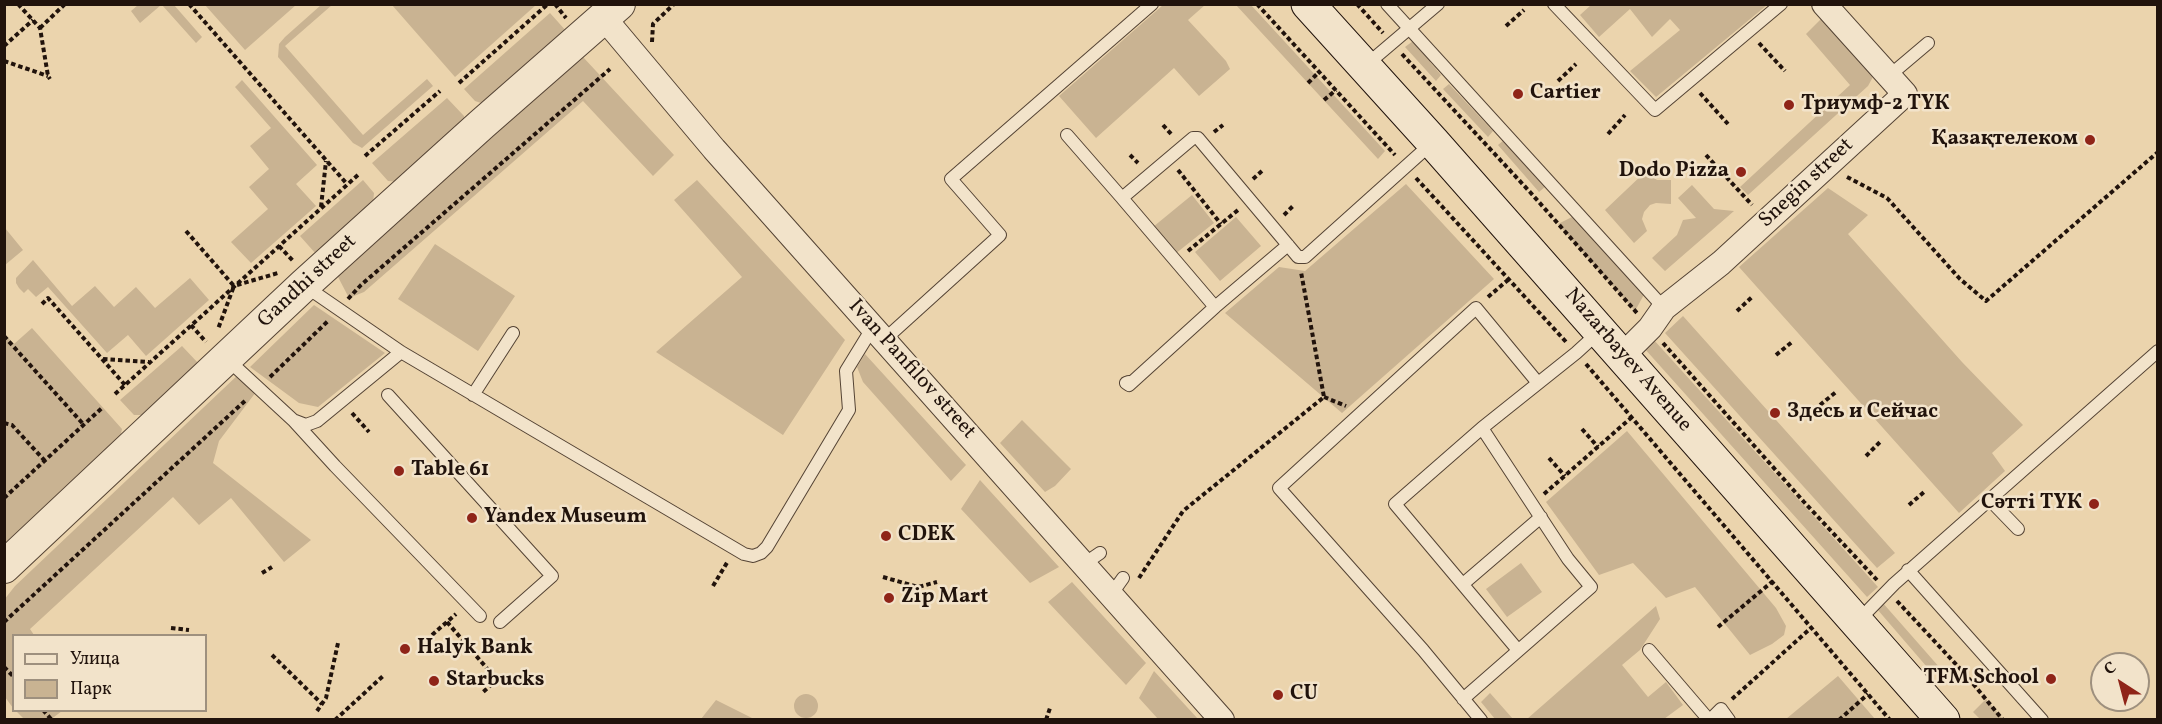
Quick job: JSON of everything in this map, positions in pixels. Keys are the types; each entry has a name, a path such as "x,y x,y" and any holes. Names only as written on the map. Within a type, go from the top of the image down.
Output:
{"main road":[{"name":"Nazarbayev Avenue","path":"1308,4 1943,720"}],"street":[{"name":"Snegin street","path":"1622,356 1650,328 1665,308 1721,263 1905,94 1823,4"},
{"name":"Ivan Panfilov street","path":"607,11 714,149 879,334 1092,558 1222,720"},
{"name":"Gandhi street","path":"4,567 217,347 296,274 490,116 607,11"}],"lane":[{"path":"296,274 400,352 744,554 753,556 761,553 767,547 849,410 846,371 879,334 1000,235 951,179 1152,4"},
{"path":"1387,4 1665,308"},
{"path":"1364,66 1438,4"},
{"path":"1554,4 1655,110 1781,4"},
{"path":"1812,4 1815,8 1823,4"},
{"path":"1888,76 1928,43"},
{"path":"1067,135 1215,307"},
{"path":"1122,198 1193,138 1198,138 1298,257 1305,256 1432,142"},
{"path":"1129,382 1126,383 1129,385 1288,245"},
{"path":"1481,720 1423,650 1279,488 1476,308 1538,383"},
{"path":"1518,649 1395,504 1482,428 1600,331"},
{"path":"473,395 513,333"},
{"path":"217,347 293,420 480,616"},
{"path":"1857,622 1908,570 2157,351"},
{"path":"293,420 306,425 317,421 400,352"},
{"path":"388,395 552,576 500,622"},
{"path":"1463,699 1591,587 1568,559 1482,428"},
{"path":"1989,499 2018,529"},
{"path":"1463,584 1541,517"},
{"path":"1908,570 2042,720"},
{"path":"1649,650 1710,720 1721,709 1729,720"}],"path":[{"path":"4,61 49,77 40,28 18,4"},
{"path":"40,28 66,4"},
{"path":"189,4 347,184"},
{"path":"459,83 548,4"},
{"path":"555,4 572,25"},
{"path":"652,46 653,24 674,4"},
{"path":"1506,26 1524,10"},
{"path":"4,46 33,20"},
{"path":"1748,32 1785,71"},
{"path":"1558,81 1576,64"},
{"path":"4,622 259,388 340,309 361,285 610,69"},
{"path":"1308,83 1319,72"},
{"path":"1690,81 1728,124"},
{"path":"1324,100 1336,90"},
{"path":"365,156 440,91"},
{"path":"1608,134 1625,115"},
{"path":"1832,161 1846,176 1887,198 1960,279 1986,301 2157,152"},
{"path":"1706,155 1747,200"},
{"path":"1169,158 1221,224"},
{"path":"321,208 326,160"},
{"path":"115,394 358,175"},
{"path":"1176,261 1250,200"},
{"path":"186,231 234,286"},
{"path":"234,286 296,274 279,246"},
{"path":"1138,578 1183,511 1324,397 1298,257"},
{"path":"1476,308 1509,279"},
{"path":"191,325 217,347 234,286"},
{"path":"1737,311 1752,297"},
{"path":"42,304 48,298 125,385"},
{"path":"4,336 84,425"},
{"path":"1776,355 1792,342"},
{"path":"102,359 150,362"},
{"path":"1820,405 1836,392"},
{"path":"341,401 369,432"},
{"path":"4,498 103,407"},
{"path":"1532,504 1632,417"},
{"path":"4,423 12,425 45,461"},
{"path":"1582,429 1598,447"},
{"path":"1866,456 1880,442"},
{"path":"1549,458 1564,476"},
{"path":"1910,505 1924,492"},
{"path":"713,586 736,549"},
{"path":"262,573 272,567"},
{"path":"883,577 918,586 936,582"},
{"path":"1718,627 1773,581"},
{"path":"432,635 468,603"},
{"path":"447,622 497,680 483,692"},
{"path":"1721,709 1812,627"},
{"path":"171,628 189,630"},
{"path":"317,711 326,698 338,643"},
{"path":"272,655 322,704"},
{"path":"1965,675 2003,720"},
{"path":"335,720 383,676"},
{"path":"1839,720 1868,694"},
{"path":"1046,720 1050,708"}],"green space":[{"path":"138,5 161,5 140,23 131,11"},
{"path":"162,5 174,5 202,37 196,43"},
{"path":"205,5 296,5 245,50"},
{"path":"321,5 332,5 285,46 363,135 427,79 433,86 362,148 353,143 278,57 279,44"},
{"path":"392,5 536,5 455,77"},
{"path":"1163,5 1205,5 1188,20 1226,61 1230,69 1199,96 1174,68 1096,138 1059,96"},
{"path":"1236,5 1251,5 1385,151 1378,159"},
{"path":"1591,5 1767,5 1656,97 1630,71 1680,30 1670,19 1652,37 1630,9 1599,37 1580,15"},
{"path":"550,13 567,32 488,101 481,103 475,101 464,89"},
{"path":"1823,17 1874,75 1868,86 1748,195 1740,187 1850,85 1806,34"},
{"path":"1413,41 1432,60 1430,62 1441,75 1436,81 1405,47"},
{"path":"583,57 674,155 653,176 583,101 364,292 349,298 337,275 575,61"},
{"path":"242,80 317,165 296,184 316,206 251,263 231,242 268,209 249,187 269,169 250,146 271,128 235,87"},
{"path":"1449,84 1493,131 1488,137 1443,89"},
{"path":"447,98 464,116 464,124 399,182 388,181 372,163"},
{"path":"1504,140 1546,186 1539,192 1498,145"},
{"path":"1645,172 1657,180 1671,180 1671,204 1650,205 1642,219 1647,231 1634,243 1605,210"},
{"path":"363,180 374,193 373,203 316,254 300,236"},
{"path":"697,180 845,340 783,435 656,352 742,277 674,200"},
{"path":"1406,184 1494,279 1342,413 1225,313 1279,267 1305,271"},
{"path":"1692,185 1714,209 1734,211 1665,271 1652,258 1677,235 1683,220 1696,218 1678,198"},
{"path":"1828,188 1868,215 1848,234 1962,362 2023,425 1992,453 2005,471 1959,513 1739,267"},
{"path":"1192,195 1214,223 1175,254 1153,227"},
{"path":"1578,214 1647,289 1635,311 1558,224"},
{"path":"1236,217 1261,246 1220,281 1195,252"},
{"path":"5,228 23,250 4,265"},
{"path":"435,244 515,296 478,351 398,299"},
{"path":"33,260 72,306 95,286 114,307 136,287 155,308 190,278 209,300 146,356 128,335 107,353 48,287 36,297 28,289 24,293 19,288 16,278"},
{"path":"314,305 385,353 318,407 299,403 250,367"},
{"path":"1683,316 1895,553 1877,568 1665,333"},
{"path":"32,328 122,429 120,438 5,544 4,333 14,344"},
{"path":"1653,339 1878,587 1867,597 1644,348"},
{"path":"182,346 199,364 143,415 134,415 120,400"},
{"path":"865,354 966,465 951,481 863,382 857,367"},
{"path":"241,372 259,388 219,441 213,463 311,540 284,562 231,498 199,525 173,497 30,629 33,634 12,634 12,707 5,697 4,600 15,586"},
{"path":"1022,420 1071,469 1055,486 1045,492 1000,443"},
{"path":"1627,431 1776,608 1786,626 1784,635 1772,644 1750,655 1695,587 1666,598 1633,563 1599,575 1546,502"},
{"path":"980,480 1059,567 1030,583 961,509"},
{"path":"1521,563 1542,592 1507,617 1486,589"},
{"path":"1072,582 1146,663 1126,685 1048,602"},
{"path":"1882,602 1940,668 1933,674 1877,609"},
{"path":"1656,606 1660,619 1640,650 1622,665 1648,697 1666,682 1683,705 1664,719 1527,719"},
{"path":"1154,671 1198,719 1158,719 1139,698"},
{"path":"1838,676 1875,719 1786,719"},
{"path":"1490,693 1513,719 1495,719 1481,702"},
{"path":"806,694 815,697 818,706 815,715 806,718 797,715 794,706 797,697"},
{"path":"1986,699 2003,719 1980,719 1973,712"},
{"path":"716,700 754,719 701,719"},
{"path":"17,712 61,712 50,720 24,719"}],"place":[{"name":"Cartier","path":"1518,94"},
{"name":"Триумф-2 ТҮК","path":"1789,105"},
{"name":"Қазақтелеком","path":"2090,140"},
{"name":"Dodo Pizza","path":"1741,172"},
{"name":"Здесь и Сейчас","path":"1775,413"},
{"name":"Table 61","path":"399,471"},
{"name":"Сәтті ТҮК","path":"2094,504"},
{"name":"Yandex Museum","path":"472,518"},
{"name":"CDEK","path":"886,536"},
{"name":"Zip Mart","path":"889,598"},
{"name":"Halyk Bank","path":"405,649"},
{"name":"TFM School","path":"2051,679"},
{"name":"Starbucks","path":"434,681"},
{"name":"CU","path":"1278,695"}]}
